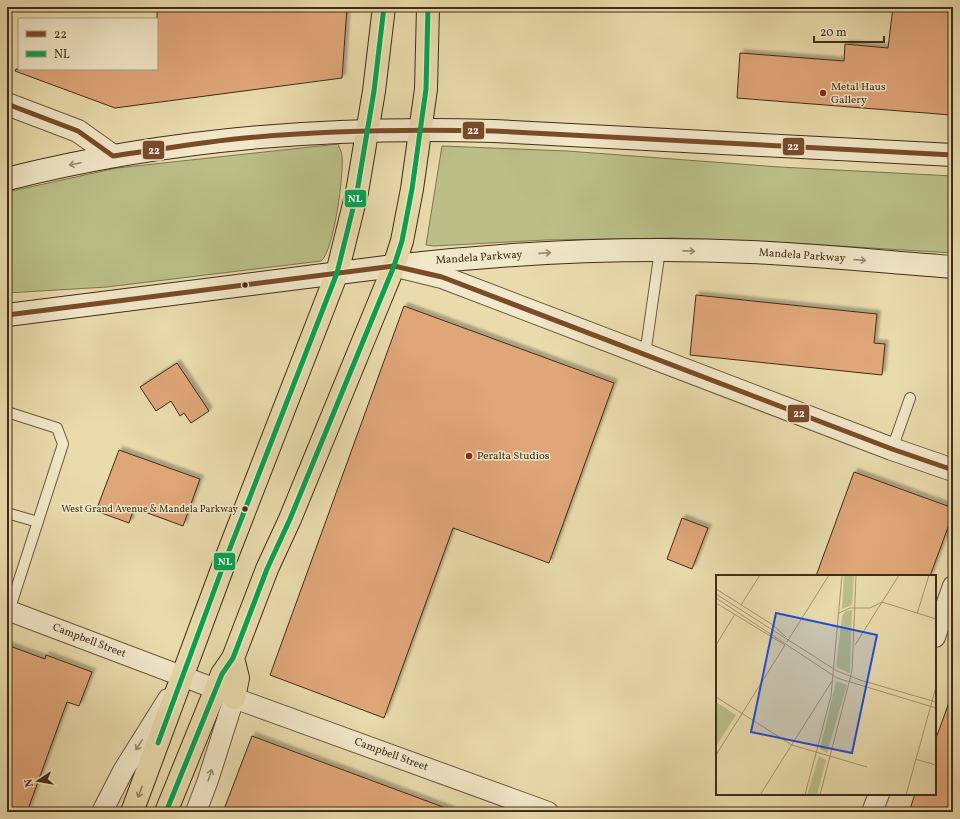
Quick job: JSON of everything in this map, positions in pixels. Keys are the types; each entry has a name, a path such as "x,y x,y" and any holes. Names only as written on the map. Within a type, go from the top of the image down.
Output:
{"main road":[{"path":"132,812 230,548 337,273 358,192 379,59 384,7"},
{"path":"166,812 225,694 222,674 233,658 267,569 290,519 394,266 402,241 412,189 426,88 428,7"},
{"path":"7,104 78,131 113,156"},
{"path":"7,179 113,156 245,138 368,131 494,131 953,155"},
{"name":"Mandela Parkway","path":"7,315 394,266 549,252 660,250 751,252 953,267"},
{"path":"394,266 442,277 892,449 953,470"}],"street":[{"path":"936,634 953,586"},
{"name":"Campbell Street","path":"8,611 182,676 225,694 548,812"},
{"path":"102,812 123,770 182,676"},
{"path":"196,812 208,780 225,694"},
{"path":"872,812 879,795"}],"lane":[{"path":"645,355 660,250"},
{"path":"892,449 910,398"},
{"path":"7,412 57,428 63,444 8,611"},
{"path":"7,513 38,522"}],"green space":[{"path":"338,144 342,153 340,194 330,243 326,254 321,261 107,287 7,293 7,192 117,168"},
{"path":"442,146 567,151 779,167 953,176 953,253 790,243 673,238 545,240 434,246 426,245"}],"building":[{"path":"157,7 347,7 342,78 115,108 15,71 16,69 158,70"},
{"path":"893,7 953,7 953,92 951,115 737,98 740,53 844,61 845,44 888,48"},
{"path":"696,295 877,314 874,343 885,344 882,375 690,355"},
{"name":"Peralta Studios","path":"404,306 614,383 549,563 453,528 384,718 270,675"},
{"path":"177,363 209,411 191,423 184,413 180,416 171,401 156,411 140,387"},
{"path":"119,450 200,479 183,526 134,508 129,523 96,511"},
{"path":"854,472 953,508 953,514 930,575 816,575"},
{"path":"682,518 708,528 692,569 667,559"},
{"path":"7,645 45,659 46,655 92,672 79,706 67,702 27,812 7,812"},
{"path":"951,697 953,698 953,812 909,812 915,795 936,795 936,738"},
{"path":"252,736 451,810 451,812 223,812"}],"transit line":[{"name":"NL","path":"158,743 225,561 337,273 357,192 374,91 384,7"},
{"name":"NL","path":"166,812 222,674 233,658 267,569 290,519 394,266 402,241 412,189 426,89 428,7"},
{"name":"22","path":"7,104 78,131 113,156 212,142 276,135 432,130 494,131 953,155"},
{"name":"22","path":"7,315 394,266 442,277 892,449 953,470"}],"place":[{"name":"Metal Haus Gallery","path":"823,93"},
{"name":"Peralta Studios","path":"469,456"},
{"name":"West Grand Avenue & Mandela Parkway","path":"245,509"}]}
